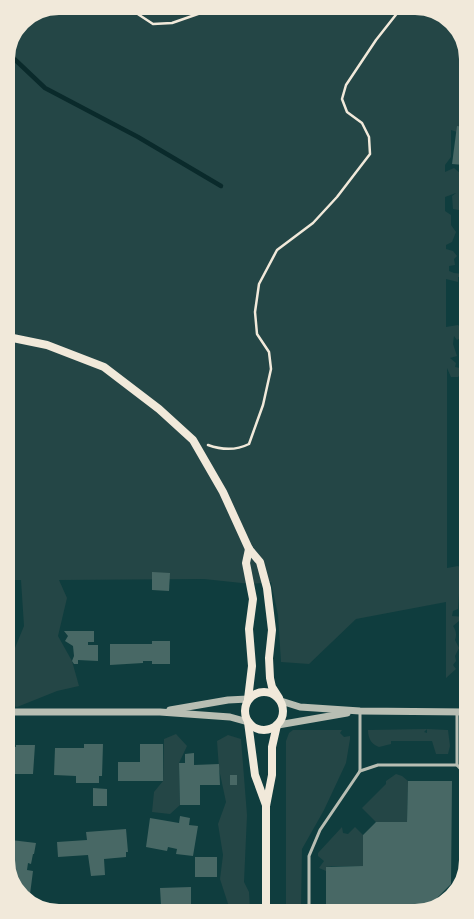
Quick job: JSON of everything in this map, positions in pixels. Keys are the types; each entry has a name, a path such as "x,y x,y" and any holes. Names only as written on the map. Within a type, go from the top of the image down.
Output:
{"main road":[{"path":"14,338 47,345 104,367 159,409 193,440 223,492 249,549 260,562 267,588 272,630 269,658 270,678 272,687 280,699 284,709 272,747 272,775 266,806 266,905"},
{"path":"249,549 246,563 253,599 249,629 252,666 248,699 244,711 248,722 255,775 266,806"},
{"path":"248,699 252,695 263,691 269,692 280,699"},
{"path":"248,722 258,730 271,729 278,725"}],"street":[{"path":"160,712 228,700 248,699"},
{"path":"280,699 300,707 360,711 457,712"},
{"path":"278,725 360,711"},
{"path":"14,712 160,712 230,717 248,722"}],"lane":[{"path":"309,905 309,856 320,830 360,771 360,711"},
{"path":"457,712 457,765 460,768"},
{"path":"360,771 378,765 457,765"}],"path":[{"path":"138,14 153,24 172,23 198,14"},
{"path":"193,440 218,448 238,449 249,444 263,405 271,369 269,352 257,334 255,312 259,284 278,250 313,223 337,197 370,154 369,137 366,130 362,123 347,112 342,99 346,85 371,47 397,14"}],"shaded area":[{"path":"59,14 418,14 430,16 445,25 451,31 457,42 460,59 460,133 451,130 451,157 445,165 445,172 454,168 460,173 460,210 453,209 452,196 456,193 445,197 445,211 451,215 451,225 456,232 452,242 446,245 446,249 453,251 457,256 454,259 455,265 449,266 449,271 460,274 458,282 446,279 446,327 458,325 460,327 460,338 457,340 454,336 453,344 457,356 450,358 456,363 455,367 460,368 460,375 458,377 451,377 447,368 447,568 458,566 460,567 460,594 458,609 453,611 452,616 460,617 460,621 453,626 456,633 455,640 459,648 455,656 456,661 453,665 456,669 446,678 446,602 356,619 309,664 281,662 278,615 271,582 251,584 204,579 59,580 67,598 58,636 72,661 79,686 57,691 17,707 14,706 14,650 24,626 21,580 14,580 14,56 17,42 27,27 42,17"},
{"path":"427,729 448,730 450,746 448,754 436,754 432,741 391,741 391,744 379,747 370,740 368,730"},
{"path":"293,730 342,730 340,733 344,737 350,736 346,763 324,810 302,849 301,905 286,905 286,741 289,733"},
{"path":"176,734 187,746 179,763 180,805 170,814 152,812 154,792 163,781 164,739"},
{"path":"228,735 241,739 247,815 244,882 249,892 250,905 228,905 220,879 223,855 218,824 226,802 219,769 217,741"},
{"path":"396,774 402,776 408,781 407,822 376,822 362,808 386,784 386,781"},
{"path":"342,827 343,833 348,834 355,827 363,835 363,866 332,866 326,867 326,871 319,868 324,861 318,856 318,853"}],"building":[{"path":"457,126 460,126 460,165 452,164"},
{"path":"152,572 170,573 169,591 152,590"},
{"path":"64,631 94,631 94,642 88,642 88,645 98,645 98,661 78,660 78,664 74,664 72,661 74,656 73,646 65,641 68,636"},
{"path":"152,641 170,641 170,664 152,664 152,661 143,661 143,663 110,665 110,644 152,644"},
{"path":"84,744 103,744 102,776 99,776 99,783 76,783 76,776 54,775 55,748 84,748"},
{"path":"140,744 163,744 163,781 118,781 118,762 140,762"},
{"path":"16,745 35,745 33,774 14,774 14,747 16,747"},
{"path":"194,753 194,765 219,764 220,785 200,785 200,805 180,805 179,763 185,763 185,754"},
{"path":"230,775 237,775 237,785 230,785"},
{"path":"408,781 452,781 451,884 434,901 424,904 326,905 326,867 363,866 363,835 376,822 407,822"},
{"path":"93,788 107,789 107,806 93,806"},
{"path":"180,816 190,818 189,825 198,826 193,856 176,854 177,849 168,847 167,851 146,847 150,818 179,823"},
{"path":"126,829 128,852 126,852 126,857 104,859 105,875 91,876 88,855 58,857 57,842 87,840 86,832"},
{"path":"14,840 36,843 31,864 28,863 27,870 33,871 30,895 23,888 17,877 14,860"},
{"path":"195,857 217,857 217,877 195,877"},
{"path":"191,887 191,905 161,905 160,888"}],"waterway":[{"path":"14,59 45,88 138,137 221,186"}]}
